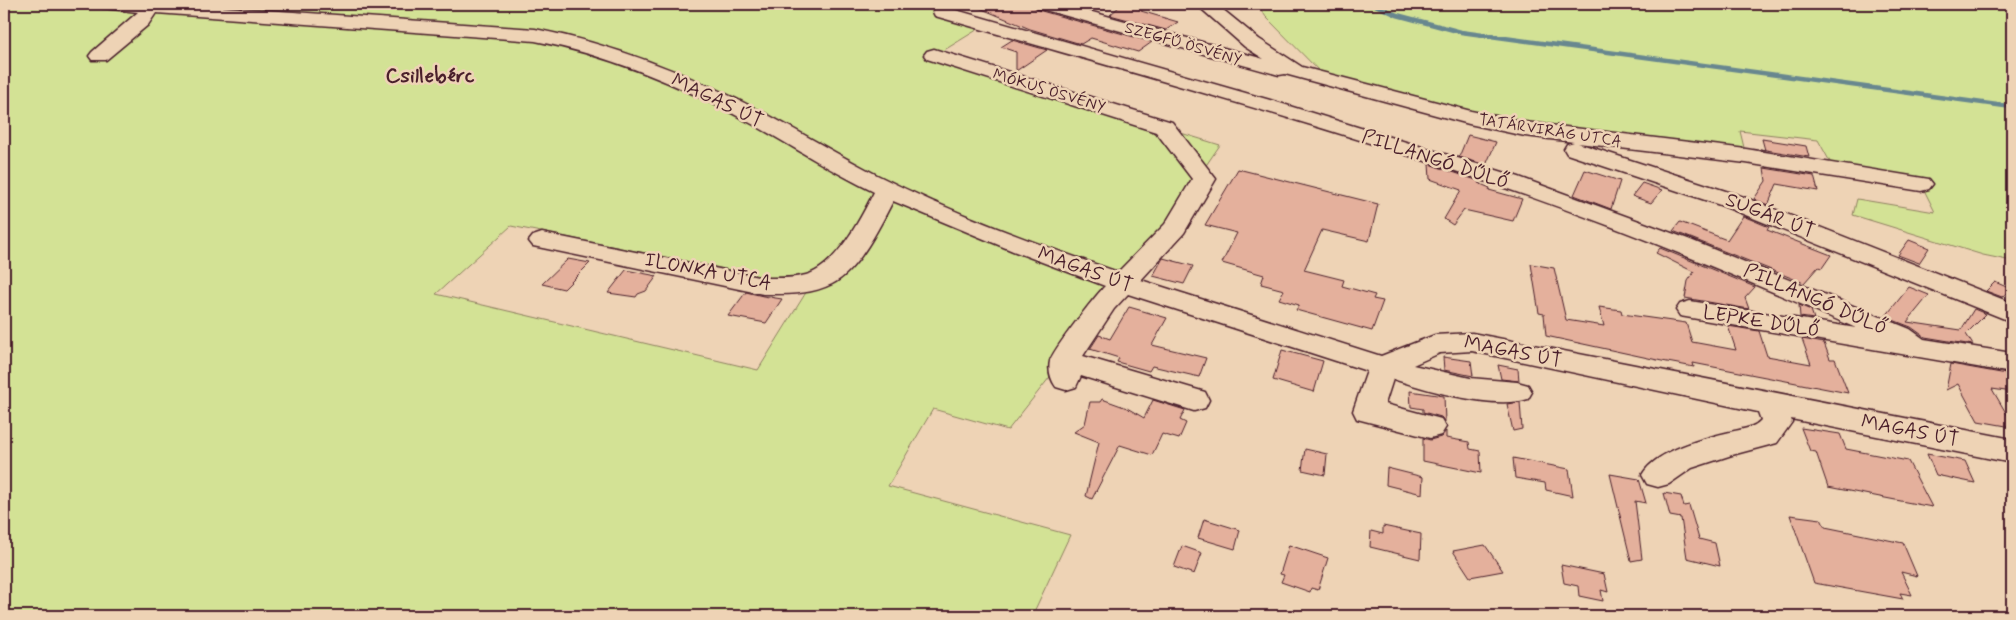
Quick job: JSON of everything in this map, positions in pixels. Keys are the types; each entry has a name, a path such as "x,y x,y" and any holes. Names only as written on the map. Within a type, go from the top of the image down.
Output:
{"street":[{"name":"MAGAS ÚT","path":"109,4 145,12 177,8 535,35 568,40 634,60 727,104 836,164 887,189 1007,242 1200,311 1382,366 1416,349 1452,340 1509,349 1771,404 2012,451"},
{"name":"SZEGFŰ ÖSVÉNY","path":"1044,4 1245,61 1295,70"},
{"name":"TATÁRVIRÁG UTCA","path":"1205,4 1252,43 1295,70 1470,117 1526,129 1746,156 1921,184"},
{"path":"99,56 126,36 145,12"},
{"name":"PILLANGÓ DŰLŐ","path":"942,12 1456,164 1719,259 1900,336 1916,347"},
{"name":"MÓKUS ÖSVÉNY","path":"934,55 1164,127 1204,179 1175,228 1122,284"},
{"name":"SUGÁR ÚT","path":"1526,129 1560,144 1749,207 2012,313"},
{"path":"1670,148 1721,171 1731,172"},
{"name":"ILONKA UTCA","path":"542,241 763,286 794,286 823,278 835,271 859,238 887,189"},
{"path":"1122,284 1104,304 1065,371 1194,400"},
{"name":"LEPKE DŰLŐ","path":"1690,310 2012,363"},
{"path":"1430,427 1368,411 1382,366 1433,381 1470,388 1517,392"},
{"path":"1658,475 1681,460 1727,444 1766,434 1778,422 1771,404"}],"green space":[{"path":"4,4 914,4 980,28 933,57 1220,145 1132,273 1008,430 933,409 888,486 1070,535 1032,616 4,616","holes":["511,226 810,286 758,370 436,294"]},
{"path":"1257,4 2012,4 2012,261 1983,255 1853,215 1857,199 1935,212 1921,184 1834,169 1818,140 1740,131 1746,156 1525,129 1330,82 1266,17"}],"building":[{"path":"970,4 1030,4 1038,10 1152,42 1138,52 1091,38 1081,44 1030,29"},
{"path":"1122,4 1149,4 1141,11 1178,22 1166,30 1110,15"},
{"path":"1012,40 1047,50 1016,71 1016,52 1001,47"},
{"path":"1468,135 1496,142 1486,165 1459,157"},
{"path":"1762,139 1806,146 1809,157 1765,150"},
{"path":"1429,164 1479,181 1478,183 1490,188 1489,190 1522,199 1513,221 1464,210 1453,225 1444,219 1461,190 1430,179"},
{"path":"1764,168 1814,176 1818,191 1777,184 1768,205 1754,199 1766,181"},
{"path":"1238,169 1378,204 1369,241 1322,230 1304,270 1344,280 1342,286 1375,295 1373,299 1383,301 1372,331 1296,310 1299,305 1279,299 1284,290 1261,284 1264,275 1222,263 1237,233 1205,225"},
{"path":"1585,170 1620,181 1611,209 1574,195"},
{"path":"1642,183 1662,190 1651,203 1632,196"},
{"path":"1743,216 1769,227 1767,230 1831,255 1822,268 1818,267 1804,283 1673,231 1680,222 1727,240"},
{"path":"1909,240 1929,248 1919,263 1898,255"},
{"path":"1660,248 1755,287 1745,298 1749,309 1685,298 1688,281 1694,272 1656,253"},
{"path":"1163,258 1193,266 1184,284 1153,276"},
{"path":"568,259 590,263 564,289 542,284"},
{"path":"1531,264 1554,268 1566,320 1604,326 1599,307 1621,310 1622,314 1686,323 1692,342 1736,350 1728,326 1759,331 1767,356 1811,364 1802,339 1824,343 1830,359 1835,359 1848,393 1693,363 1694,367 1662,361 1546,336 1544,314 1539,313"},
{"path":"626,270 657,276 646,291 638,294 636,297 608,293"},
{"path":"1995,282 2011,289 2002,297 1986,291"},
{"path":"1909,287 1929,295 1907,322 1961,330 1974,309 1986,314 1966,334 1973,345 1925,337 1911,327 1885,317"},
{"path":"746,292 782,299 766,323 728,316"},
{"path":"1799,305 1811,310 1814,319 1800,317"},
{"path":"1129,307 1167,318 1152,345 1206,358 1199,377 1152,366 1149,371 1117,362 1119,358 1090,349 1099,335 1110,339"},
{"path":"1282,350 1323,361 1314,392 1273,380"},
{"path":"1443,357 1471,361 1473,376 1444,370"},
{"path":"1951,364 2012,375 2012,392 1992,389 2012,423 2012,427 1978,421 1958,384 1946,390"},
{"path":"1498,365 1518,369 1519,381 1501,379"},
{"path":"1410,391 1444,396 1445,422 1441,417 1423,412 1423,409 1411,407"},
{"path":"1102,399 1127,408 1144,418 1153,400 1185,410 1180,420 1186,423 1179,439 1162,434 1152,455 1120,445 1092,499 1086,496 1099,442 1074,432 1085,424 1090,402 1100,402"},
{"path":"1520,402 1522,429 1513,431 1507,404"},
{"path":"1801,428 1840,434 1846,449 1908,461 1932,507 1828,487 1816,452 1810,451"},
{"path":"1446,431 1446,438 1469,442 1470,449 1480,451 1481,473 1423,461 1423,438 1430,440 1441,437"},
{"path":"1305,449 1327,454 1325,475 1302,470"},
{"path":"1927,454 1965,461 1975,483 1936,475"},
{"path":"1513,458 1569,469 1573,496 1546,490 1545,483 1515,478"},
{"path":"1387,468 1423,477 1422,494 1386,485"},
{"path":"1610,474 1639,479 1646,503 1635,501 1642,559 1631,561"},
{"path":"1664,493 1681,496 1684,506 1689,505 1699,539 1715,543 1720,566 1687,558 1681,518 1670,516"},
{"path":"1790,515 1821,519 1825,527 1903,543 1917,576 1901,572 1912,595 1900,593 1903,599 1814,583"},
{"path":"1204,519 1240,530 1235,549 1198,538"},
{"path":"1383,526 1421,534 1420,559 1370,547 1371,531 1383,534"},
{"path":"1289,545 1328,558 1318,590 1311,588 1310,592 1281,582 1284,575 1280,574"},
{"path":"1485,545 1503,571 1470,577 1453,551"},
{"path":"1182,546 1202,553 1194,574 1174,567"},
{"path":"1561,565 1604,574 1608,592 1601,590 1603,601 1579,596 1578,586 1564,583"}],"waterway":[{"path":"1373,4 1397,15 1461,32 2012,107"}],"district":[{"name":"Csillebérc","path":"430,76"}]}
